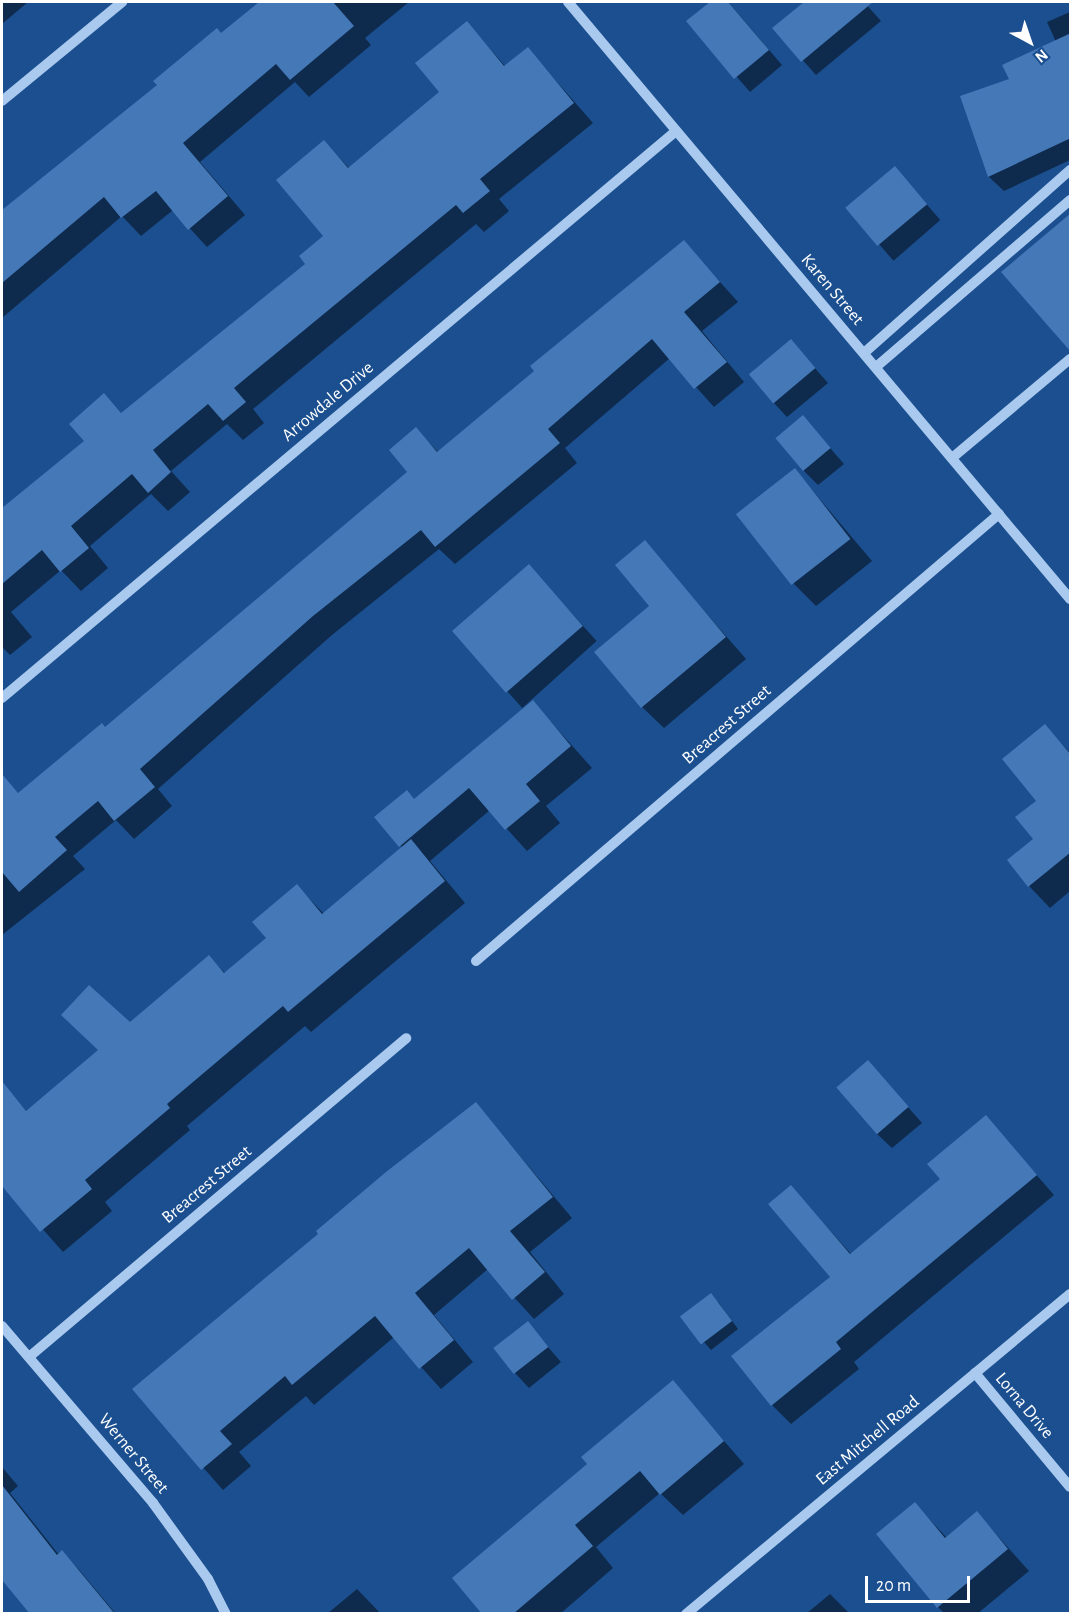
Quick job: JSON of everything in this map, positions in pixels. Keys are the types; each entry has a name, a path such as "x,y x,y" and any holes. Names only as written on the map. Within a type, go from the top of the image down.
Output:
{"street":[{"path":"2,101 122,2"},
{"name":"Karen Street","path":"567,2 1071,599"},
{"name":"Arrowdale Drive","path":"2,698 676,131"},
{"path":"864,353 1071,170"},
{"path":"876,367 1071,200"},
{"path":"952,458 1071,359"},
{"name":"Breacrest Street","path":"476,961 999,514"},
{"name":"Breacrest Street","path":"29,1357 406,1038"},
{"name":"East Mitchell Road","path":"686,1614 1071,1294"},
{"name":"Werner Street","path":"2,1326 153,1503 208,1579 226,1614"},
{"name":"Lorna Drive","path":"975,1373 1071,1487"}],"building":[{"path":"259,2 333,2 354,26 290,80 276,64 183,143 228,196 188,230 156,191 121,218 104,197 2,283 2,210 157,85 153,81 217,28 221,33"},
{"path":"710,2 728,2 769,50 734,79 686,21"},
{"path":"804,2 873,2 801,62 772,28"},
{"path":"467,21 504,66 528,47 574,103 480,179 490,191 463,213 456,205 234,388 246,402 223,421 208,404 153,450 171,472 148,493 132,474 71,526 89,548 60,572 42,550 2,584 2,508 84,441 69,424 104,393 121,413 305,264 299,256 323,236 276,180 324,140 348,168 439,92 415,63"},
{"path":"1071,33 1071,138 988,177 960,96 1009,79 1002,65"},
{"path":"895,166 927,204 877,246 845,208"},
{"path":"1071,213 1071,352 1001,272"},
{"path":"684,240 720,282 684,312 727,362 694,389 652,339 548,429 560,443 435,547 421,530 313,616 140,769 155,787 114,821 98,801 55,837 67,850 19,892 2,872 2,774 18,793 102,723 105,727 407,472 389,450 416,427 437,452 534,371 530,366"},
{"path":"791,339 815,368 773,403 749,374"},
{"path":"803,415 831,448 803,471 775,438"},
{"path":"795,468 850,539 791,585 736,514"},
{"path":"645,540 726,637 641,708 594,652 649,606 615,565"},
{"path":"529,564 583,626 506,693 452,631"},
{"path":"533,700 571,746 526,784 540,801 505,830 469,788 399,847 374,817 407,790 414,799"},
{"path":"1045,724 1071,755 1071,852 1028,887 1007,860 1033,839 1015,817 1036,801 1002,759"},
{"path":"411,839 445,881 288,1012 283,1006 167,1104 170,1108 85,1180 92,1189 40,1232 2,1186 2,1081 26,1111 98,1050 61,1015 89,985 130,1022 209,955 224,973 266,938 252,922 297,884 322,914"},
{"path":"868,1060 909,1107 877,1134 836,1088"},
{"path":"476,1102 553,1197 510,1231 545,1272 512,1300 469,1248 415,1293 454,1340 419,1369 375,1316 292,1385 285,1376 220,1431 232,1444 201,1470 132,1389 318,1234 316,1231 386,1172"},
{"path":"986,1115 1037,1175 836,1342 841,1349 771,1406 731,1356 830,1277 768,1204 791,1185 850,1254 940,1179 927,1164"},
{"path":"711,1293 732,1321 701,1344 680,1316"},
{"path":"528,1321 548,1347 514,1374 493,1348"},
{"path":"673,1380 724,1441 660,1495 640,1471 575,1525 593,1546 513,1614 482,1614 452,1578 587,1464 581,1457"},
{"path":"2,1485 57,1555 62,1550 115,1614 30,1614 2,1580"},
{"path":"915,1502 945,1538 977,1511 1008,1549 937,1608 876,1534"}]}
